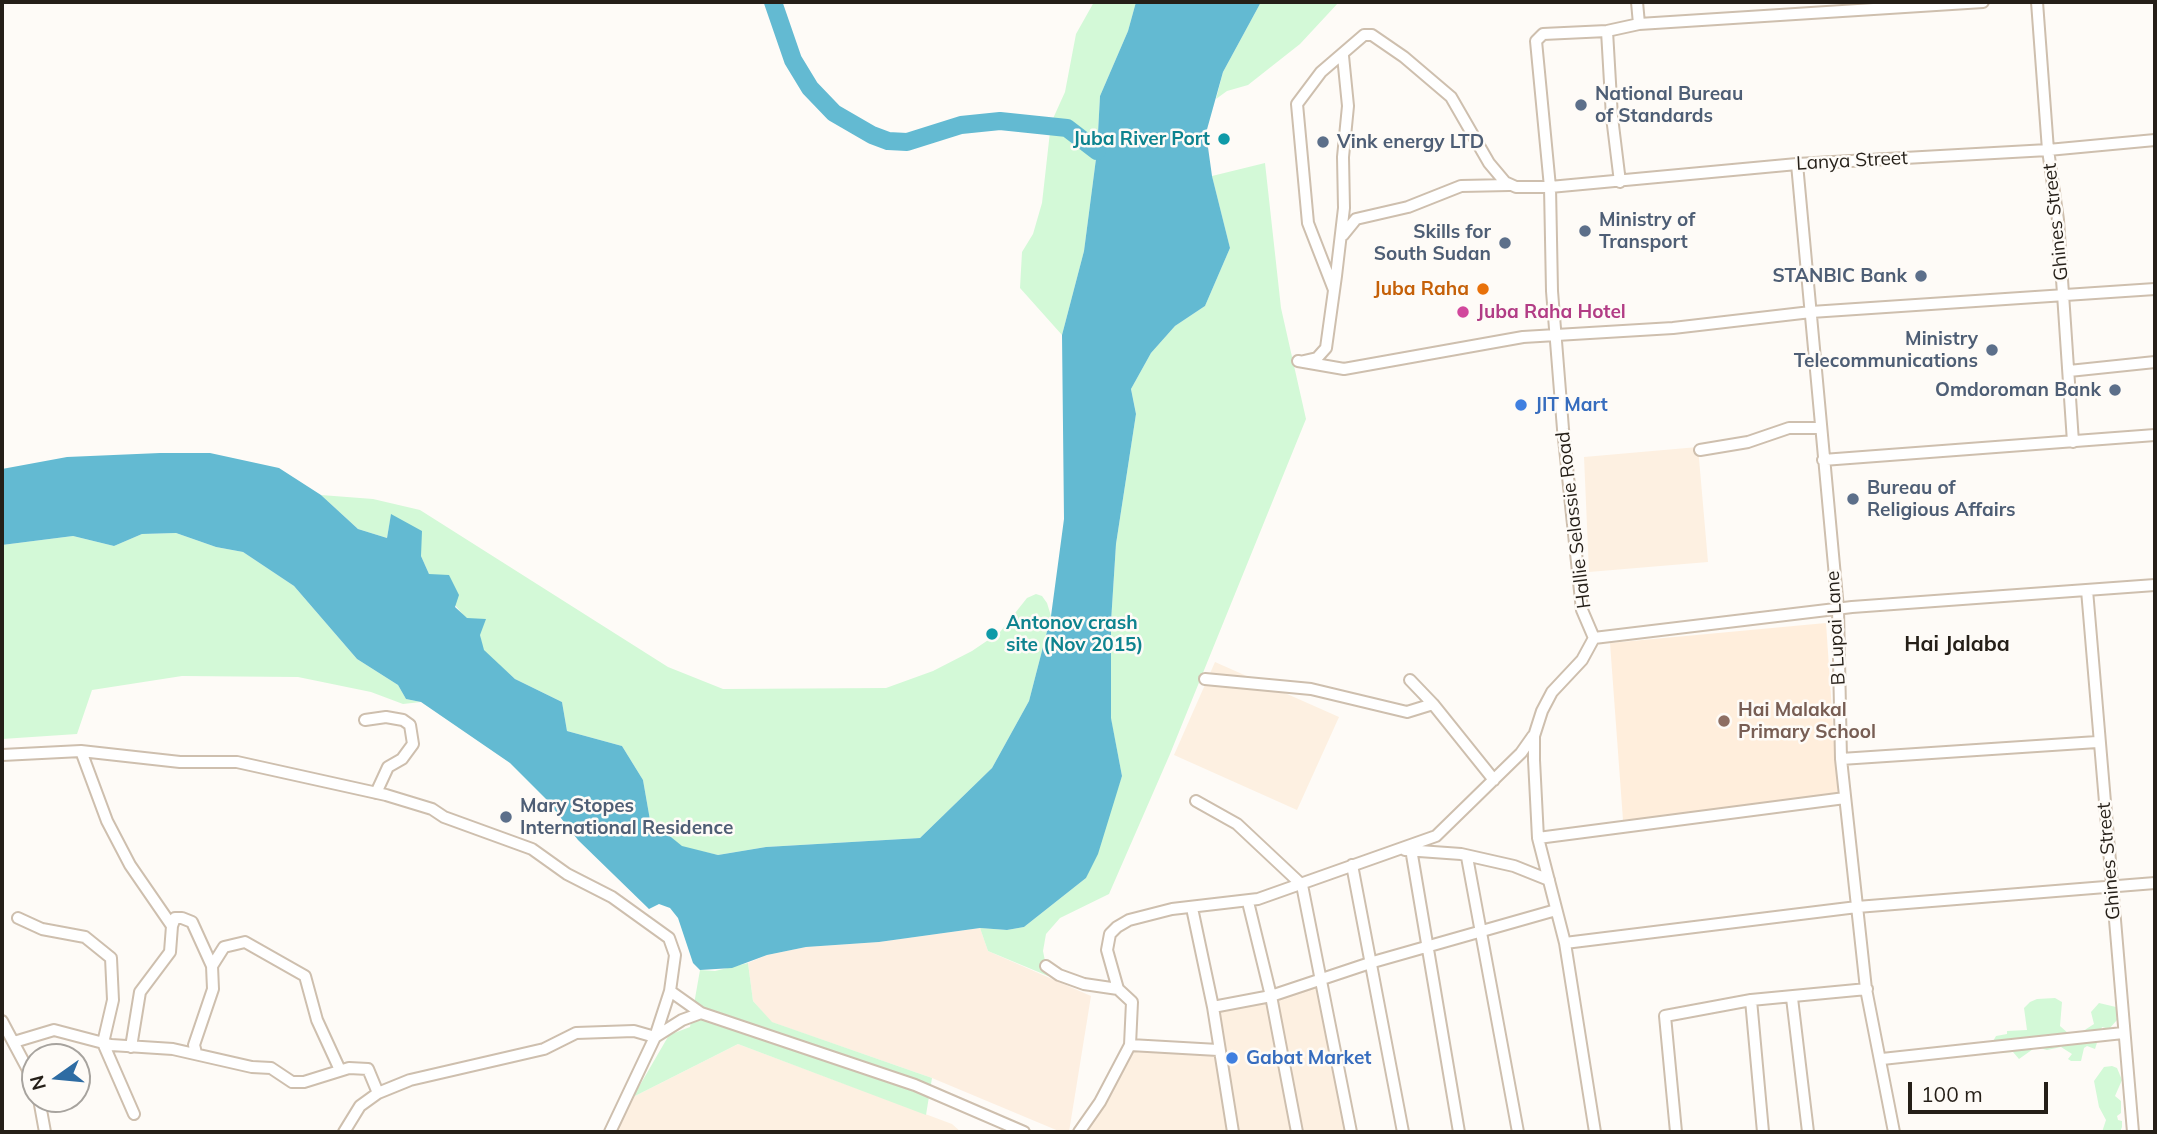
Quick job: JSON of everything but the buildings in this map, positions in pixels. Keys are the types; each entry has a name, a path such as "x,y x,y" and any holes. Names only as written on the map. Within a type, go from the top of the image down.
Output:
{"street":[{"path":"1637,2 1639,24"},
{"name":"Hallie Selassie Road","path":"1594,638 1582,610 1556,336 1550,187 1536,41 1543,34 1608,31 1639,24 1813,7 1983,2"},
{"name":"Ghines Street","path":"2038,2 2048,150 2064,297 2073,442"},
{"path":"1608,31 1612,117 1620,182"},
{"path":"1334,290 1308,223 1297,104 1321,72 1343,56 1360,37 1371,35 1424,72 1451,97 1489,163 1511,186"},
{"path":"1343,56 1348,106 1341,238 1334,290 1323,354 1298,361 1344,369 1523,337 1673,328 1811,312 2155,289"},
{"name":"Lanya Street","path":"1341,238 1356,219 1401,209 1461,186 1483,183 1550,187 1797,164 2048,150 2155,140"},
{"name":"B Lupai Lane","path":"1797,164 1838,609 1840,759 1866,989 1882,1059 1894,1132"},
{"path":"2069,371 2155,362"},
{"path":"1700,450 1748,442 1789,428 1820,428"},
{"path":"1823,460 2155,435"},
{"path":"1079,1132 1100,1102 1130,1045 1132,1002 1118,989 1107,950 1110,934 1129,920 1172,909 1248,902 1436,836 1494,780 1534,736 1552,692 1582,660 1594,638 1838,609 2155,585"},
{"name":"Ghines Street","path":"2087,590 2097,742 2133,1132"},
{"path":"1205,678 1311,689 1407,712 1433,704"},
{"path":"1410,680 1433,704 1494,780"},
{"path":"365,720 386,717 403,720 410,725 413,744 402,758 388,767 376,793"},
{"path":"1534,736 1538,838 1565,943 1595,1132"},
{"path":"1840,759 2097,742"},
{"path":"81,751 107,821 130,865 172,926"},
{"path":"2,755 81,751 149,759 260,765 313,781 376,793 432,810 444,817 532,849 567,874 589,884 644,918 672,943 675,955 670,991 655,1037 610,1132"},
{"path":"1538,838 1845,798"},
{"path":"1196,801 1237,824 1302,885 1351,1132"},
{"path":"1378,855 1411,849 1466,857 1514,866 1549,880"},
{"path":"1411,849 1459,1132"},
{"path":"1466,857 1518,1132"},
{"path":"1352,865 1373,962 1403,1132"},
{"path":"1565,943 1857,907 2155,883"},
{"path":"1248,902 1271,996 1297,1132"},
{"path":"1192,908 1213,1007 1233,1132"},
{"path":"1213,1007 1271,996 1373,962 1556,911"},
{"path":"18,918 42,929 85,937 111,958 113,1000 103,1043 134,1114"},
{"path":"131,1046 140,992 170,953 175,918 192,922 212,966 213,989 194,1045 195,1053"},
{"path":"212,966 224,947 245,942 305,976 317,1020 340,1070"},
{"path":"1046,966 1059,975 1084,984 1118,989"},
{"path":"1676,1132 1665,1016 1751,1000 1869,990 1866,989"},
{"path":"670,991 701,1013 915,1085 1024,1132"},
{"path":"1792,998 1808,1132"},
{"path":"1751,1000 1763,1132"},
{"path":"655,1037 666,1028 701,1013"},
{"path":"2,1021 21,1056"},
{"path":"14,1042 54,1031 103,1043 195,1053 252,1067 271,1068 292,1082 304,1082 340,1070 368,1069 378,1093"},
{"path":"344,1132 360,1106 378,1093 410,1080 544,1049 576,1033 635,1031 655,1037"},
{"path":"1882,1059 2123,1033"},
{"path":"1130,1045 1218,1050"},
{"path":"42,1113 45,1132"}],"shaded area":[{"path":"1698,447 1708,562 1589,572 1584,457"},
{"name":"Hai Malakal Primary School","path":"1826,623 1838,798 1623,820 1610,643"},
{"path":"1215,662 1339,717 1297,810 1174,755"},
{"path":"980,928 988,951 1091,996 1069,1132 1061,1132 932,1078 771,1022 753,1001 748,963 767,955 806,947 879,942"},
{"name":"Gabat Market","path":"1319,986 1349,1132 1085,1132 1124,1063 1136,1050 1219,1053 1213,1012"},
{"path":"738,1044 952,1124 961,1132 617,1132 633,1097"}],"green space":[{"path":"1094,2 1136,2 1128,31 1100,96 1097,151 1084,251 1062,335 1020,288 1022,252 1033,234 1042,203 1051,123 1065,92 1076,34"},
{"path":"1261,2 1339,2 1300,44 1248,85 1227,91 1216,99 1223,72"},
{"path":"1265,163 1281,308 1306,419 1170,754 1109,894 1060,918 1046,934 1043,951 1048,976 988,951 980,928 1007,930 1024,927 1086,878 1122,776 1111,719 1111,622 1116,544 1136,414 1131,389 1151,353 1175,326 1205,306 1230,248 1212,176"},
{"path":"321,495 373,499 420,510 668,667 723,689 886,688 933,671 972,651 1000,632 1027,598 1036,594 1042,596 1047,603 1051,616 1029,701 992,768 920,838 766,847 718,855 682,847 650,820 643,780 622,746 567,731 562,702 515,679 483,650 480,635 429,574 421,556 391,515 387,538 358,529"},
{"path":"176,533 216,547 243,552 294,586 357,659 398,685 406,699 421,702 403,704 371,692 298,677 182,676 92,690 77,734 2,739 2,545 73,536 114,546 142,534"},
{"path":"748,963 753,1001 772,1022 932,1078 926,1115 738,1044 633,1097 669,1035 690,1027 700,970 715,971"},
{"path":"2055,998 2062,1002 2060,1026 2069,1034 2077,1035 2094,1024 2091,1012 2099,1003 2116,1007 2117,1020 2109,1029 2102,1027 2095,1049 2087,1046 2084,1048 2081,1061 2068,1059 2072,1054 2061,1047 2047,1050 2036,1047 2019,1059 2013,1052 1999,1053 1999,1049 1991,1045 1996,1036 2007,1034 2007,1031 2027,1030 2024,1008 2030,1002"},
{"path":"2104,1067 2117,1068 2122,1080 2115,1096 2121,1101 2121,1113 2117,1116 2118,1120 2122,1121 2122,1127 2120,1132 2102,1132 2106,1120 2099,1107 2094,1081"}],"water":[{"path":"1136,2 1261,2 1223,72 1206,133 1212,176 1230,248 1205,306 1175,326 1151,353 1131,389 1136,414 1116,544 1111,622 1111,718 1122,776 1098,854 1086,878 1024,927 1007,930 980,928 879,942 806,947 767,955 732,968 700,970 693,963 678,918 670,908 659,904 649,909 578,840 547,800 510,763 421,702 406,699 398,685 357,659 294,586 243,552 216,547 176,533 142,534 114,546 73,536 2,545 2,469 67,457 160,453 210,453 279,468 321,495 358,529 387,538 391,514 422,531 421,556 429,574 449,575 459,595 455,607 467,618 486,619 480,635 484,650 515,679 562,702 567,731 622,746 643,780 650,820 682,846 718,855 766,847 920,838 992,768 1029,701 1051,616 1064,519 1062,335 1084,251 1097,151 1100,96 1128,31"}],"waterway":[{"path":"773,2 793,60 810,88 834,113 872,135 888,141 907,142 961,125 1000,121 1067,128 1097,151"}],"place":[{"name":"National Bureau of Standards","path":"1581,105"},
{"name":"Juba River Port","path":"1224,139"},
{"name":"Vink energy LTD","path":"1323,142"},
{"name":"Ministry of Transport","path":"1585,231"},
{"name":"Skills for South Sudan","path":"1505,243"},
{"name":"STANBIC Bank","path":"1921,276"},
{"name":"Juba Raha","path":"1483,289"},
{"name":"Juba Raha Hotel","path":"1463,312"},
{"name":"Ministry Telecommunications","path":"1992,350"},
{"name":"Omdoroman Bank","path":"2115,390"},
{"name":"JIT Mart","path":"1521,405"},
{"name":"Bureau of Religious Affairs","path":"1853,499"},
{"name":"Antonov crash site (Nov 2015)","path":"992,634"},
{"name":"Hai Malakal Primary School","path":"1724,721"},
{"name":"Mary Stopes International Residence","path":"506,817"},
{"name":"Gabat Market","path":"1232,1058"}],"district":[{"name":"Hai Jalaba","path":"1957,645"}]}
